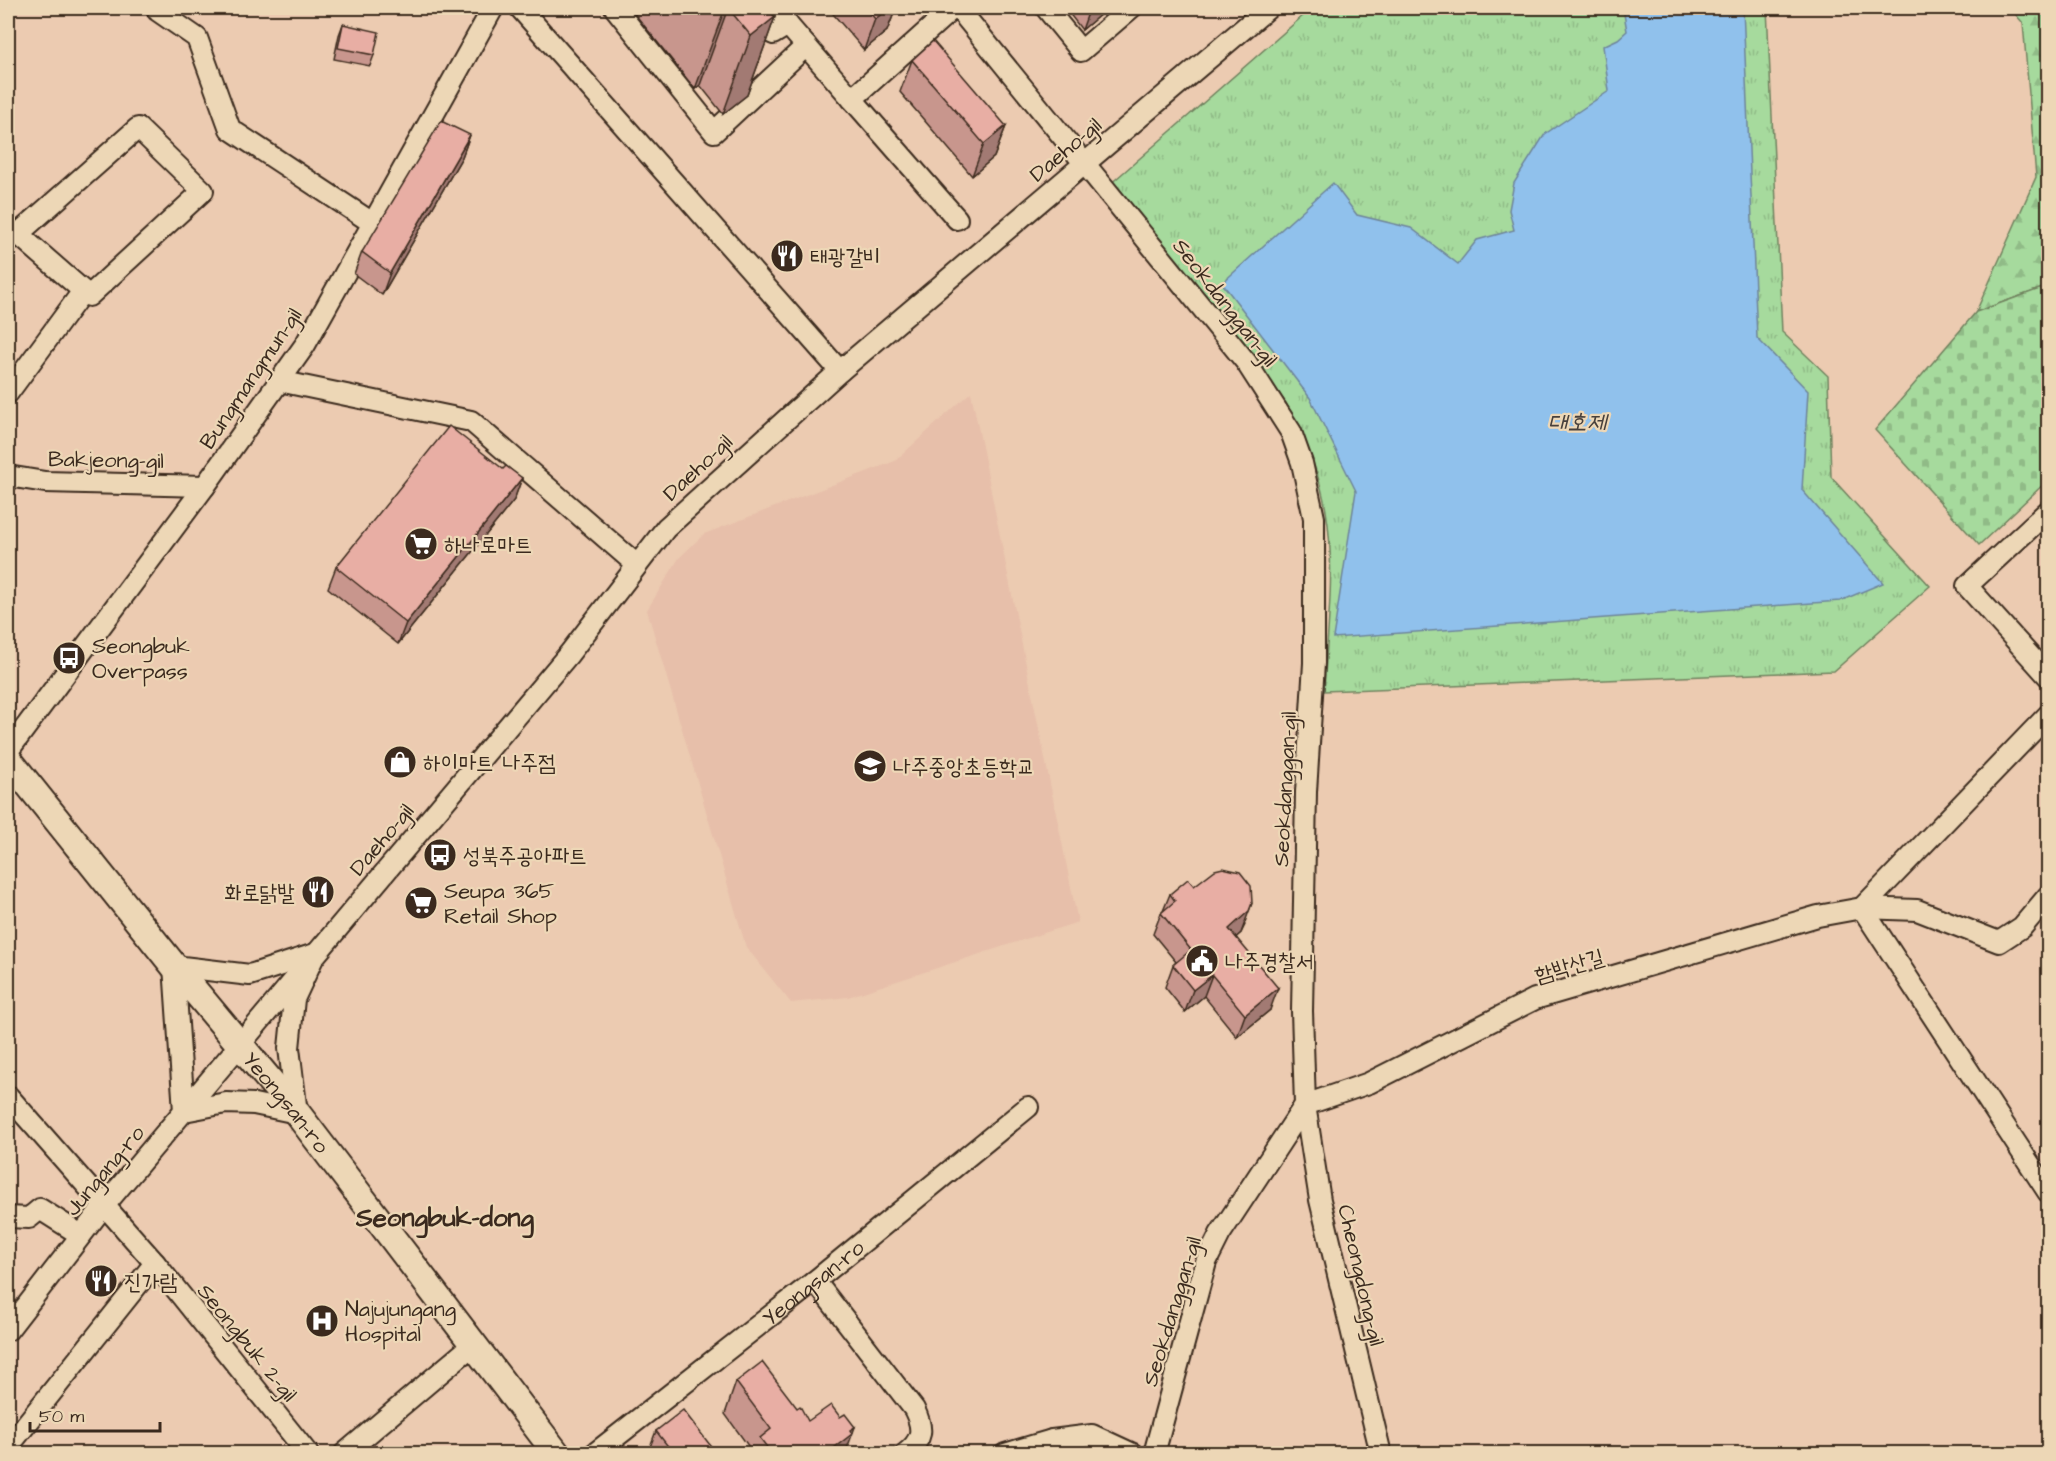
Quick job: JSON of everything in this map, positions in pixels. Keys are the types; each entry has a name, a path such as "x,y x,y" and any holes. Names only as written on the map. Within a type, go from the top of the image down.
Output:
{"main road":[{"name":"Yeongsan-ro","path":"8,759 174,966 241,1042 557,1454"}],"street":[{"name":"Bungmangmun-gil","path":"8,751 205,486 305,345 493,8"},
{"path":"520,8 840,371"},
{"path":"615,8 714,132 806,45"},
{"path":"753,8 773,33 788,25"},
{"path":"775,8 957,219"},
{"path":"852,99 953,8"},
{"name":"Seokdanggan-gil","path":"958,8 1246,362 1291,432 1311,495 1316,561 1314,663 1306,792 1302,1011 1305,1106 1220,1234 1206,1262 1154,1454"},
{"path":"1046,8 1082,51 1131,8"},
{"name":"Daeho-gil","path":"241,1042 568,654 674,521 840,371 1268,8"},
{"path":"158,11 197,38 230,129 374,224"},
{"path":"138,128 203,191 89,296 83,291 18,234 138,128"},
{"path":"8,393 83,291"},
{"path":"279,381 471,422 637,565"},
{"name":"Bakjeong-gil","path":"8,476 45,482 205,486"},
{"path":"2049,511 1967,586 2049,676"},
{"path":"2049,715 1862,908 2049,1192"},
{"name":"함박산길","path":"1305,1106 1369,1083 1535,999 1818,916 1862,908 1917,910 1999,942 2022,927 2049,896"},
{"path":"315,954 294,999 289,1048 297,1113 254,1104 226,1103 184,1111 174,966 250,975 315,954"},
{"name":"Jungang-ro","path":"8,1330 103,1207 241,1042"},
{"name":"Seongbuk 2-gil","path":"8,1096 103,1207 155,1263 308,1454"},
{"name":"Cheongdong-gil","path":"1305,1106 1323,1211 1381,1454"},
{"name":"Yeongsan-ro","path":"594,1454 814,1281 1029,1107"},
{"path":"8,1217 29,1218 40,1209 81,1235"},
{"path":"8,1447 155,1263"},
{"path":"814,1281 914,1409 922,1424 911,1449"},
{"path":"344,1454 474,1344"},
{"path":"1005,1454 1050,1447 1092,1436 1133,1454"}],"shaded area":[{"name":"나주중앙초등학교","path":"971,392 1078,922 848,997 791,1003 746,947 647,610 679,558 704,534 895,461"}],"green space":[{"name":"대호제","path":"1312,8 1767,8 1782,332 1828,376 1831,477 1930,586 1834,671 1324,691 1331,578 1329,533 1320,483 1305,442 1286,403 1108,186"},
{"path":"2010,8 2048,8 2048,286 1976,312 2036,177 2023,23"},
{"path":"2048,286 2048,480 1979,545 1875,430 1976,312"}],"water":[{"name":"대호제","path":"1623,8 1743,8 1757,338 1808,391 1802,490 1883,583 1840,601 1333,638 1356,491 1310,398 1222,283 1333,183 1357,215 1411,228 1458,264 1477,240 1514,230 1509,210 1514,183 1545,134 1609,91 1603,46 1618,39 1627,31"}],"building":[{"path":"728,8 767,8 775,17 751,36"},
{"path":"866,8 889,8 875,19"},
{"path":"1083,8 1095,8 1088,13"},
{"path":"343,24 379,32 374,55 338,48"},
{"path":"933,41 1006,126 984,144 912,60"},
{"path":"441,121 470,135 390,273 362,252"},
{"name":"하나로마트","path":"449,426 503,469 506,466 522,478 406,623 336,567"},
{"name":"나주경찰서","path":"1223,868 1240,872 1251,886 1252,903 1249,911 1229,929 1278,988 1245,1015 1212,975 1193,990 1173,965 1191,950 1161,913 1175,901 1170,894 1188,879 1194,886 1215,870"},
{"path":"762,1362 797,1408 800,1406 808,1421 831,1405 840,1417 845,1414 855,1427 850,1430 852,1434 826,1454 772,1454 760,1438 771,1429 736,1382"},
{"path":"683,1410 717,1454 674,1454 656,1431"}],"place":[{"name":"태광갈비","path":"787,256"},
{"name":"하나로마트","path":"421,544"},
{"name":"Seongbuk Overpass","path":"69,658"},
{"name":"하이마트 나주점","path":"400,762"},
{"name":"나주중앙초등학교","path":"870,766"},
{"name":"성북주공아파트","path":"440,855"},
{"name":"화로닭발","path":"318,892"},
{"name":"Seupa 365 Retail Shop","path":"421,903"},
{"name":"나주경찰서","path":"1202,961"},
{"name":"진가람","path":"101,1281"},
{"name":"Najujungang Hospital","path":"322,1321"}],"district":[{"name":"Seongbuk-dong","path":"445,1217"}]}
